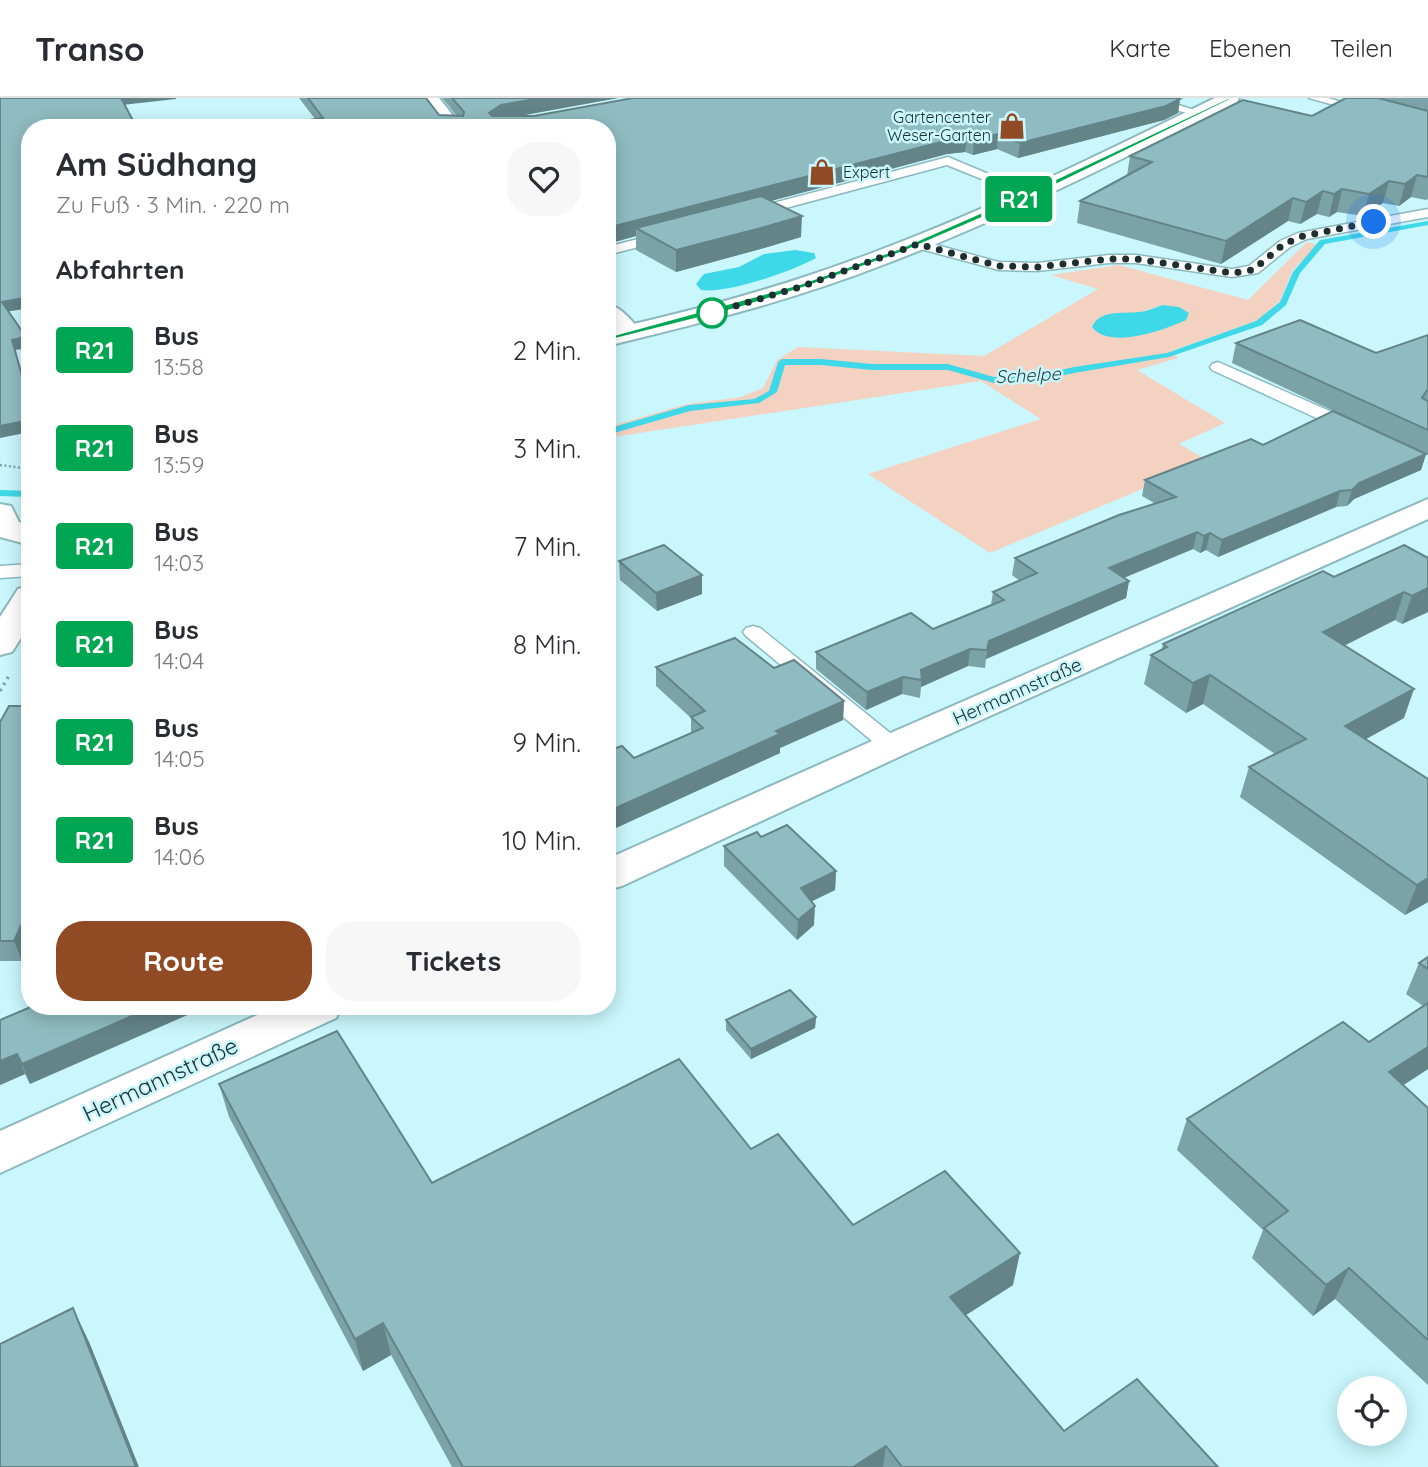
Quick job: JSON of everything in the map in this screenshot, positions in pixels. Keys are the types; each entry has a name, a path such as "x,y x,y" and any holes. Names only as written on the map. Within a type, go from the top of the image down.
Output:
{"street":[{"path":"429,98 446,119"},
{"path":"618,336 803,286 918,244 1030,194 1230,98"},
{"name":"Hermannstraße","path":"616,872 1428,508"},
{"path":"0,514 5,528 21,535"},
{"path":"1362,539 1395,557"},
{"path":"0,645 21,611"},
{"name":"Hermannstraße","path":"0,1153 300,1015"}],"lane":[{"path":"1167,98 1156,102 1199,113"},
{"path":"1315,98 1378,114"},
{"path":"744,215 948,162 1030,194"},
{"path":"918,244 999,266 1037,267 1109,259 1136,259 1232,273 1253,270 1284,244 1303,236 1428,212"},
{"path":"616,249 683,231"},
{"path":"1218,367 1368,436"},
{"path":"0,572 21,571"},
{"path":"753,632 892,746"}],"path":[{"path":"0,465 21,468"}],"shaded area":[{"path":"1307,242 1318,245 1293,270 1280,301 1257,321 1171,351 1178,358 1137,370 1225,423 1179,444 1209,461 990,553 868,474 1041,419 981,381 616,437 616,424 687,404 741,397 763,388 777,360 798,347 984,356 1098,289 1051,275 1119,265 1248,300","holes":["1162,305 1186,319 1159,331 1141,312"]}],"water":[{"path":"795,250 814,253 816,258 776,275 727,289 701,290 696,284 704,274 739,267 764,254"},
{"path":"1162,305 1179,307 1189,313 1186,320 1152,333 1124,338 1100,334 1092,327 1100,317 1106,315 1143,312"}],"building":[{"path":"0,98 121,98 132,119 21,119 21,299 2,302 21,330 21,338 12,340 21,372 21,422 0,426"},
{"path":"308,98 426,98 439,115 463,116 464,112 452,98 541,98 501,105 489,113 492,116 534,116 633,98 1180,99 1166,106 1020,143 998,134 974,140 967,137 949,140 616,226 616,119 316,119 323,118"},
{"path":"1346,98 1378,98 1428,111 1428,177 1417,175 1405,184 1389,181 1369,194 1342,189 1334,194 1323,191 1306,202 1293,198 1226,241 1080,201 1152,162 1130,156 1243,100 1312,116"},
{"path":"761,196 802,216 676,250 636,228"},
{"path":"1300,320 1376,353 1428,335 1428,390 1422,398 1428,401 1428,430 1236,343"},
{"path":"1333,411 1426,454 1359,483 1352,490 1340,491 1222,540 1210,533 1204,536 1197,532 1109,568 1129,581 989,641 987,650 970,649 921,670 922,680 903,677 867,692 816,652 911,613 933,629 1004,600 993,592 1037,573 1015,558 1119,515 1176,497 1145,480 1251,439 1263,445"},
{"path":"664,545 702,575 656,593 619,561"},
{"path":"1404,545 1428,558 1428,588 1412,596 1404,592 1323,632 1414,689 1345,726 1428,779 1428,878 1417,885 1249,767 1306,739 1210,675 1193,683 1151,655 1167,647 1163,644 1323,571 1334,577"},
{"path":"735,638 774,668 794,660 844,701 776,731 780,734 616,808 616,748 622,746 634,758 703,728 691,717 705,711 656,667"},
{"path":"9,706 21,706 21,926 14,941 0,941 0,722"},
{"path":"787,825 836,871 801,888 815,906 798,920 724,846 757,832 761,837"},
{"path":"1428,957 1428,969 1419,963"},
{"path":"790,990 816,1017 751,1049 726,1020"},
{"path":"1428,1003 1428,1047 1389,1072 1428,1108 1428,1340 1349,1268 1326,1285 1264,1228 1288,1211 1187,1119 1343,1022 1369,1042"},
{"path":"21,1011 21,1015 134,1015 22,1064 17,1054 0,1061 0,1020"},
{"path":"337,1031 432,1183 679,1059 751,1149 778,1134 853,1225 945,1171 1020,1253 950,1297 1064,1431 1137,1379 1218,1467 902,1467 886,1446 853,1467 463,1467 383,1323 355,1339 219,1084"},
{"path":"73,1308 136,1467 0,1467 0,1344"}],"waterway":[{"name":"Schelpe","path":"616,429 689,408 756,401 773,392 782,362 821,362 872,367 948,367 994,380 1038,378 1169,355 1259,323 1283,303 1297,272 1323,242 1428,223"},
{"name":"Schelpe","path":"0,493 21,494"}],"bus line":[{"name":"R21","path":"616,336 736,306 803,286 901,251 1030,194 1230,98"}],"place":[{"name":"Gartencenter Weser-Garten","path":"1012,126"},
{"name":"Expert","path":"822,172"}],"route":[{"path":"712,313 803,286 918,244 999,266 1037,267 1109,259 1136,259 1232,273 1253,270 1284,244 1303,236 1374,222"}]}
